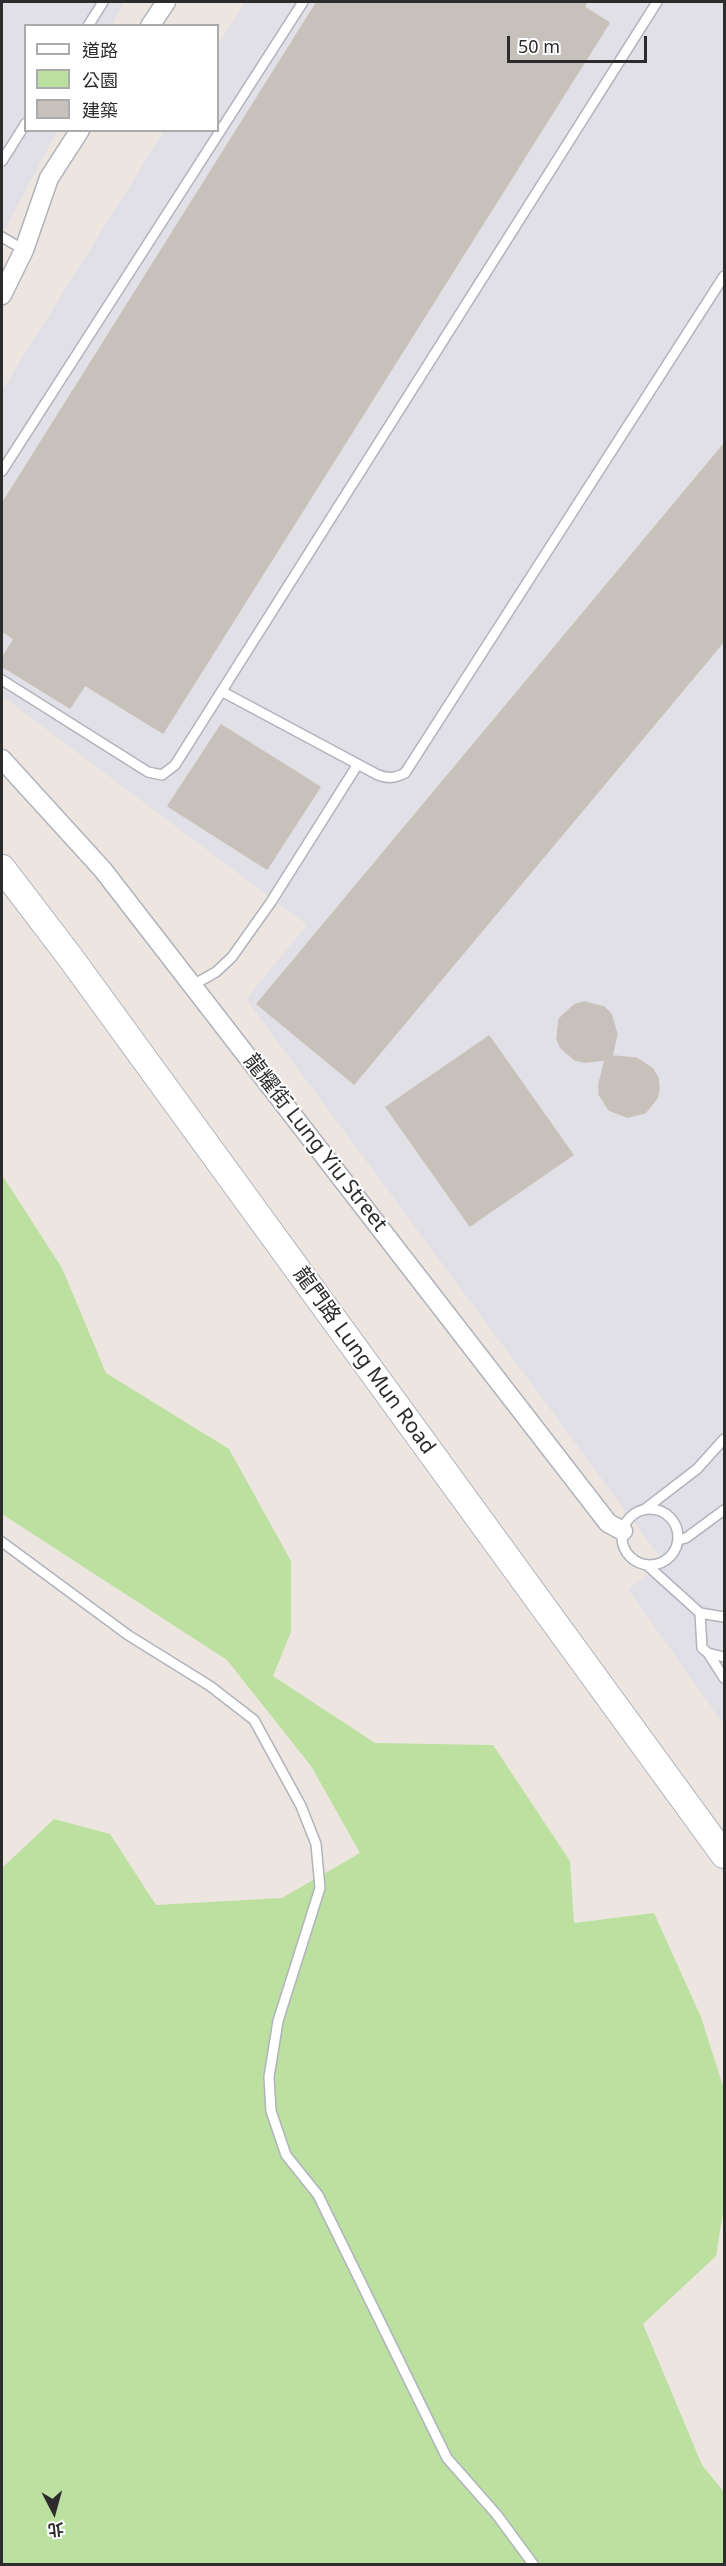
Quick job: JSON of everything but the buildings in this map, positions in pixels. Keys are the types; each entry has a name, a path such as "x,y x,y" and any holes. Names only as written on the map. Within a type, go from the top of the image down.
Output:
{"street":[{"path":"151,24 166,2"},
{"path":"2,295 24,250 49,178 79,132"},
{"name":"龍耀街 Lung Yiu Street","path":"2,759 103,870 600,1514 608,1523 622,1531"},
{"name":"龍門路 Lung Mun Road","path":"2,868 70,957 724,1855"}],"lane":[{"path":"89,24 103,2"},
{"path":"2,471 303,2"},
{"path":"2,680 148,772 156,775 167,773 175,765 223,693 657,2"},
{"path":"2,161 24,126"},
{"path":"2,150 15,141"},
{"path":"2,237 24,250"},
{"path":"223,693 388,778 405,773 724,276"},
{"path":"193,985 216,972 232,957 271,902 358,764"},
{"path":"724,1439 697,1469 645,1509 628,1518 622,1531 622,1545 633,1560 648,1566 700,1613 724,1617"},
{"path":"645,1509 663,1512 671,1517 676,1525 678,1540 675,1552 669,1559 661,1564 648,1566"},
{"path":"678,1540 686,1538 724,1510"},
{"path":"2,1542 128,1635 210,1686 254,1720 301,1806 316,1844 320,1888 278,2021 269,2077 271,2111 286,2155 318,2195 447,2458 497,2515 533,2565"},
{"path":"700,1613 702,1648 708,1653 724,1678"},
{"path":"708,1653 724,1657"}],"shaded area":[{"path":"2,2 124,2 113,24 24,24 24,132 56,132 2,235"},
{"path":"245,2 724,2 724,1725 628,1589 665,1564 246,999 307,925 2,696 2,390 163,132 219,132 219,43"}],"green space":[{"path":"2,1175 62,1268 106,1373 229,1449 291,1561 291,1632 273,1676 375,1743 493,1745 570,1861 574,1923 654,1913 701,2017 724,2089 724,2206 716,2256 643,2324 702,2465 724,2492 724,2564 2,2564 2,1868 54,1819 110,1834 156,1905 282,1898 360,1853 311,1766 227,1660 2,1514"}]}
